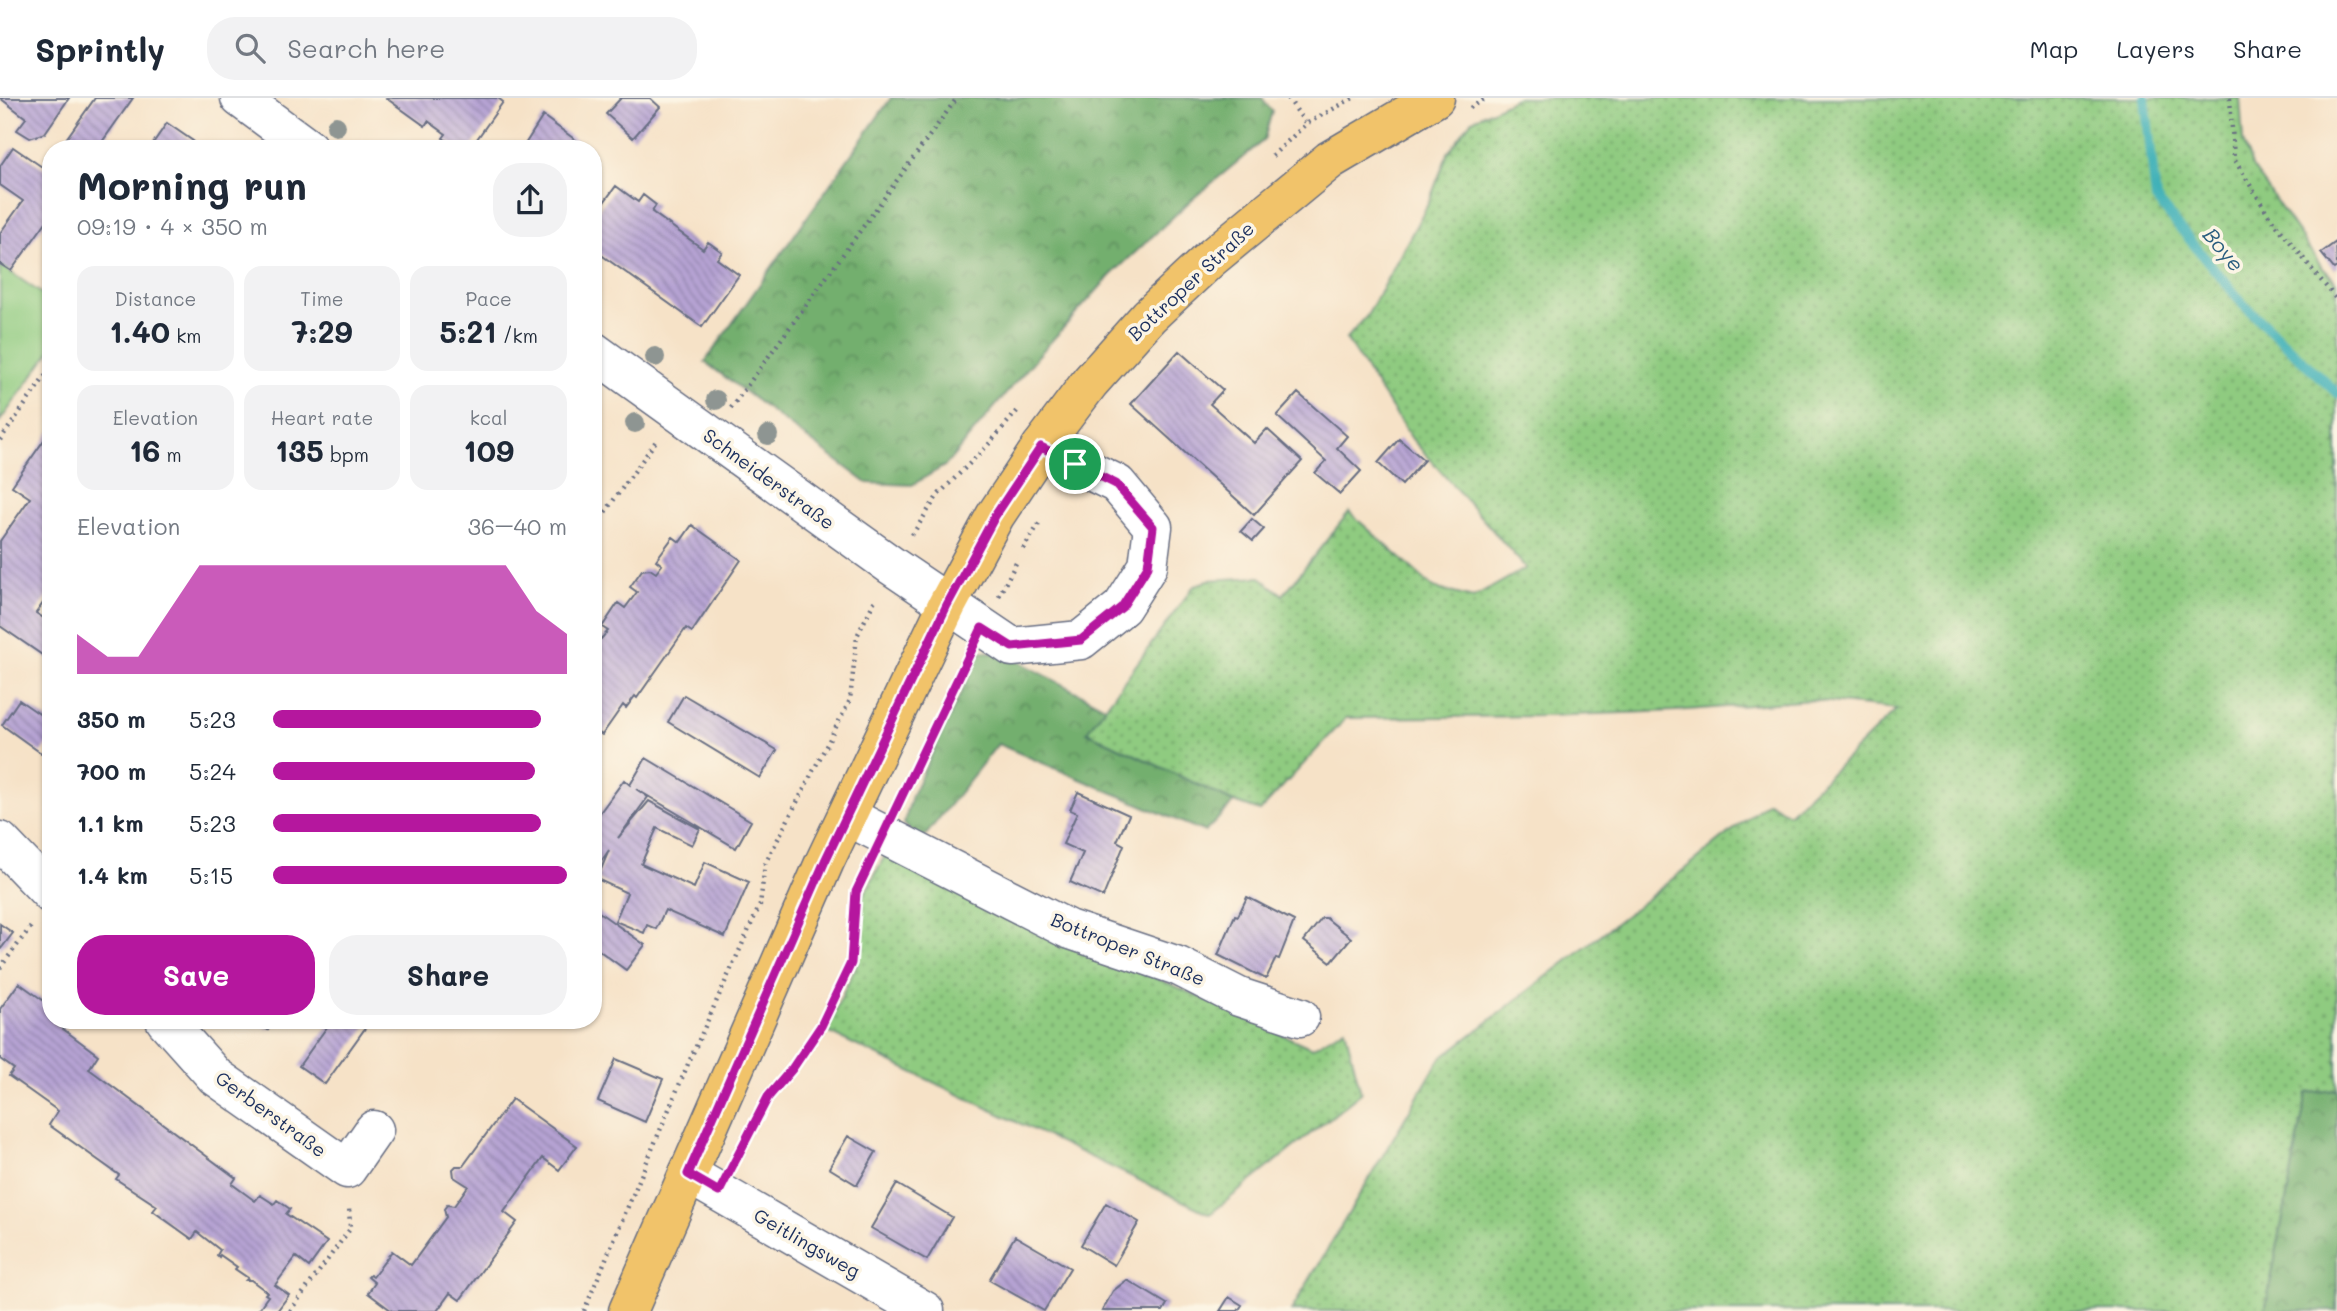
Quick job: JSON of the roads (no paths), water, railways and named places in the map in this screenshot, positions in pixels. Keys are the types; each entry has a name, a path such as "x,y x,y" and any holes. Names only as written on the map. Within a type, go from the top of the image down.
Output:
{"main road":[{"name":"Bottroper Straße","path":"628,1311 847,816 947,605 995,516 1041,447 1090,382 1149,316 1210,259 1330,160 1449,105"}],"street":[{"path":"240,98 297,140"},
{"name":"Schneiderstraße","path":"602,358 947,605"},
{"path":"947,605 1012,647 1081,640 1122,607 1148,566 1153,527 1116,484 1041,447"},
{"name":"Bottroper Straße","path":"847,816 1068,929 1178,966 1239,997 1300,1017"},
{"path":"0,841 42,902"},
{"name":"Gerberstraße","path":"173,1029 215,1076 347,1169 374,1130"},
{"name":"Geitlingsweg","path":"688,1174 925,1311"}],"waterway":[{"name":"Boye","path":"2145,98 2156,199 2244,305 2337,393"}]}
